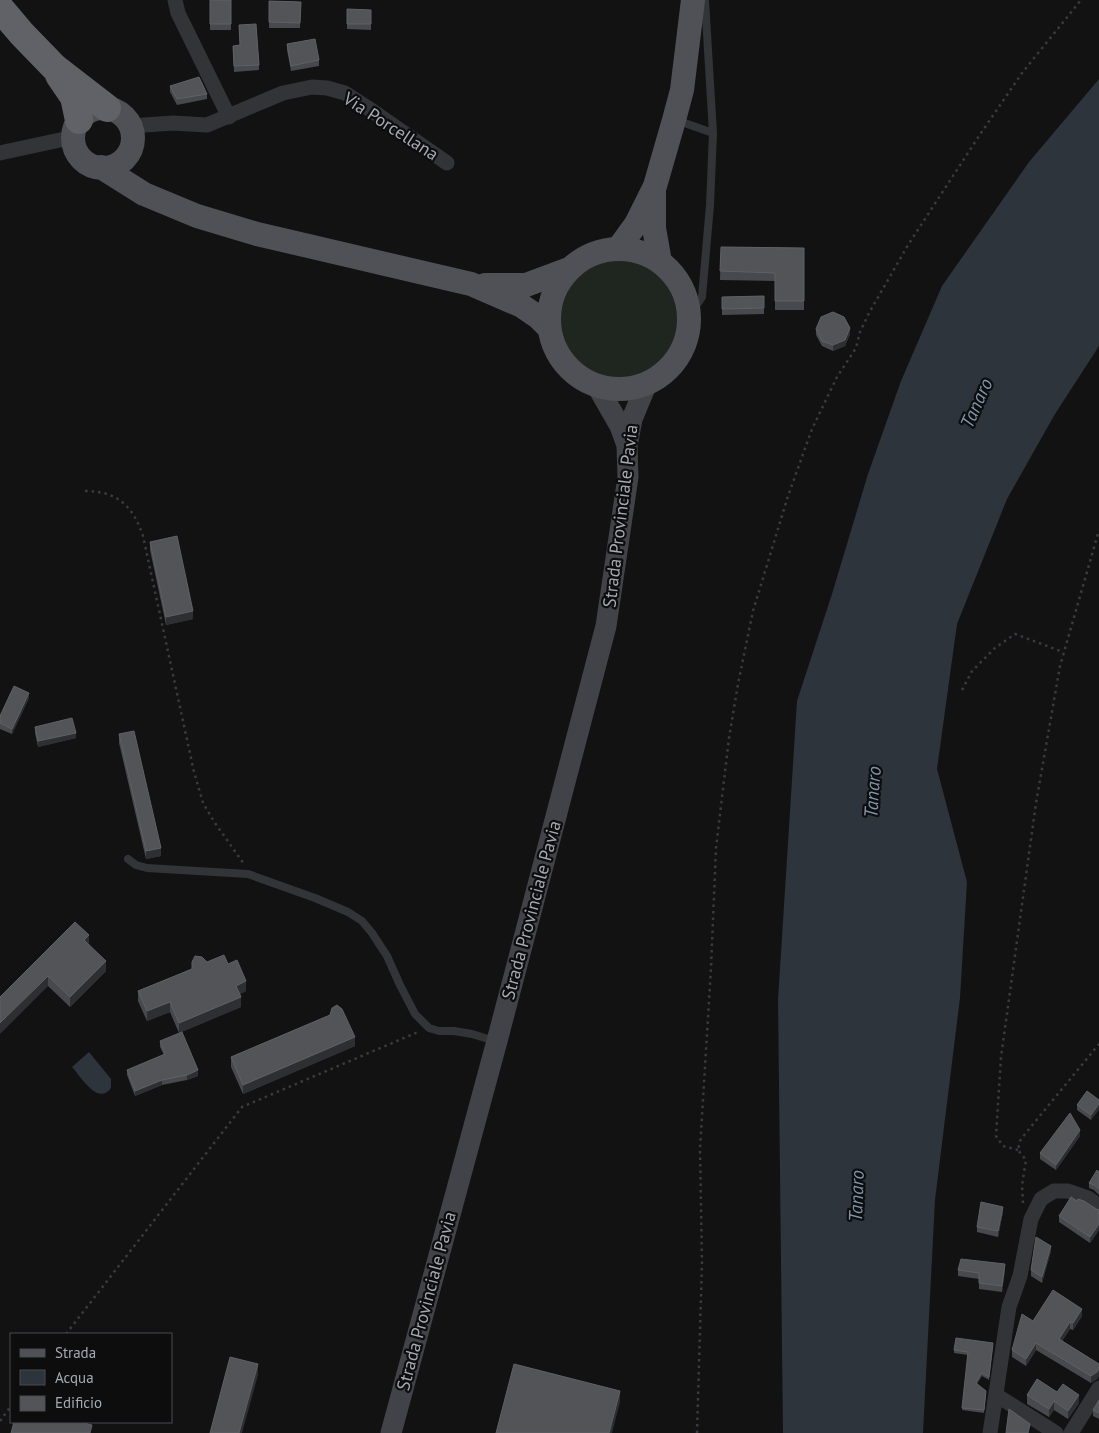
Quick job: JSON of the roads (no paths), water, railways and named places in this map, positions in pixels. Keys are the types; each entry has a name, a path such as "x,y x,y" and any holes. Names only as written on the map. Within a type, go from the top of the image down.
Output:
{"highway":[{"path":"0,8 54,67 107,108"},
{"path":"54,67 74,97 76,128"}],"main road":[{"path":"618,249 636,224 655,186 682,90 693,0"},
{"path":"128,155 111,167 101,167 84,161 78,154 75,146 76,128 92,110 107,108 121,114 131,126 133,136 128,162 137,177 149,190 168,204"},
{"path":"101,167 144,194 197,216 257,234 471,284 522,306 538,317 549,328"},
{"path":"655,186 654,228 660,262"},
{"path":"618,249 640,252 660,262 675,277 685,295 689,316 687,337 678,356 665,372 647,383 630,388 614,389 597,386 579,377 565,364 554,347 549,328 550,307 556,287 569,269 583,258 600,251 618,249"},
{"path":"471,284 526,285 569,269"},
{"name":"Strada Provinciale Pavia","path":"391,1433 497,1041 606,626 628,477 627,446 632,419 647,383"},
{"path":"597,386 620,426 627,446"}],"street":[{"path":"175,0 178,13 229,117"},
{"name":"Via Porcellana","path":"131,126 173,123 207,125 283,93 312,87 328,88 345,94 368,108 447,164"},
{"path":"0,153 76,128"},
{"path":"990,1433 1008,1307 1020,1276 1031,1219 1041,1200 1054,1191 1068,1191 1093,1202"},
{"path":"1071,1433 1099,1388"},
{"path":"996,1395 1056,1433"}],"lane":[{"path":"689,316 702,297 710,205 713,133 705,0"},
{"path":"674,120 713,133"},
{"path":"128,859 136,865 147,868 242,873 264,879"},
{"path":"248,869 253,874 264,879 334,905 362,921 387,956 415,1014 429,1028 439,1031 472,1034 497,1041"}],"water":[{"name":"Tanaro","path":"1099,79 1099,346 1055,414 1007,499 957,624 937,769 967,882 960,998 935,1200 923,1433 783,1433 778,1000 797,701 868,474 901,381 942,286 1029,162"},
{"path":"89,1052 111,1079 111,1088 106,1093 95,1092 72,1067"}]}
